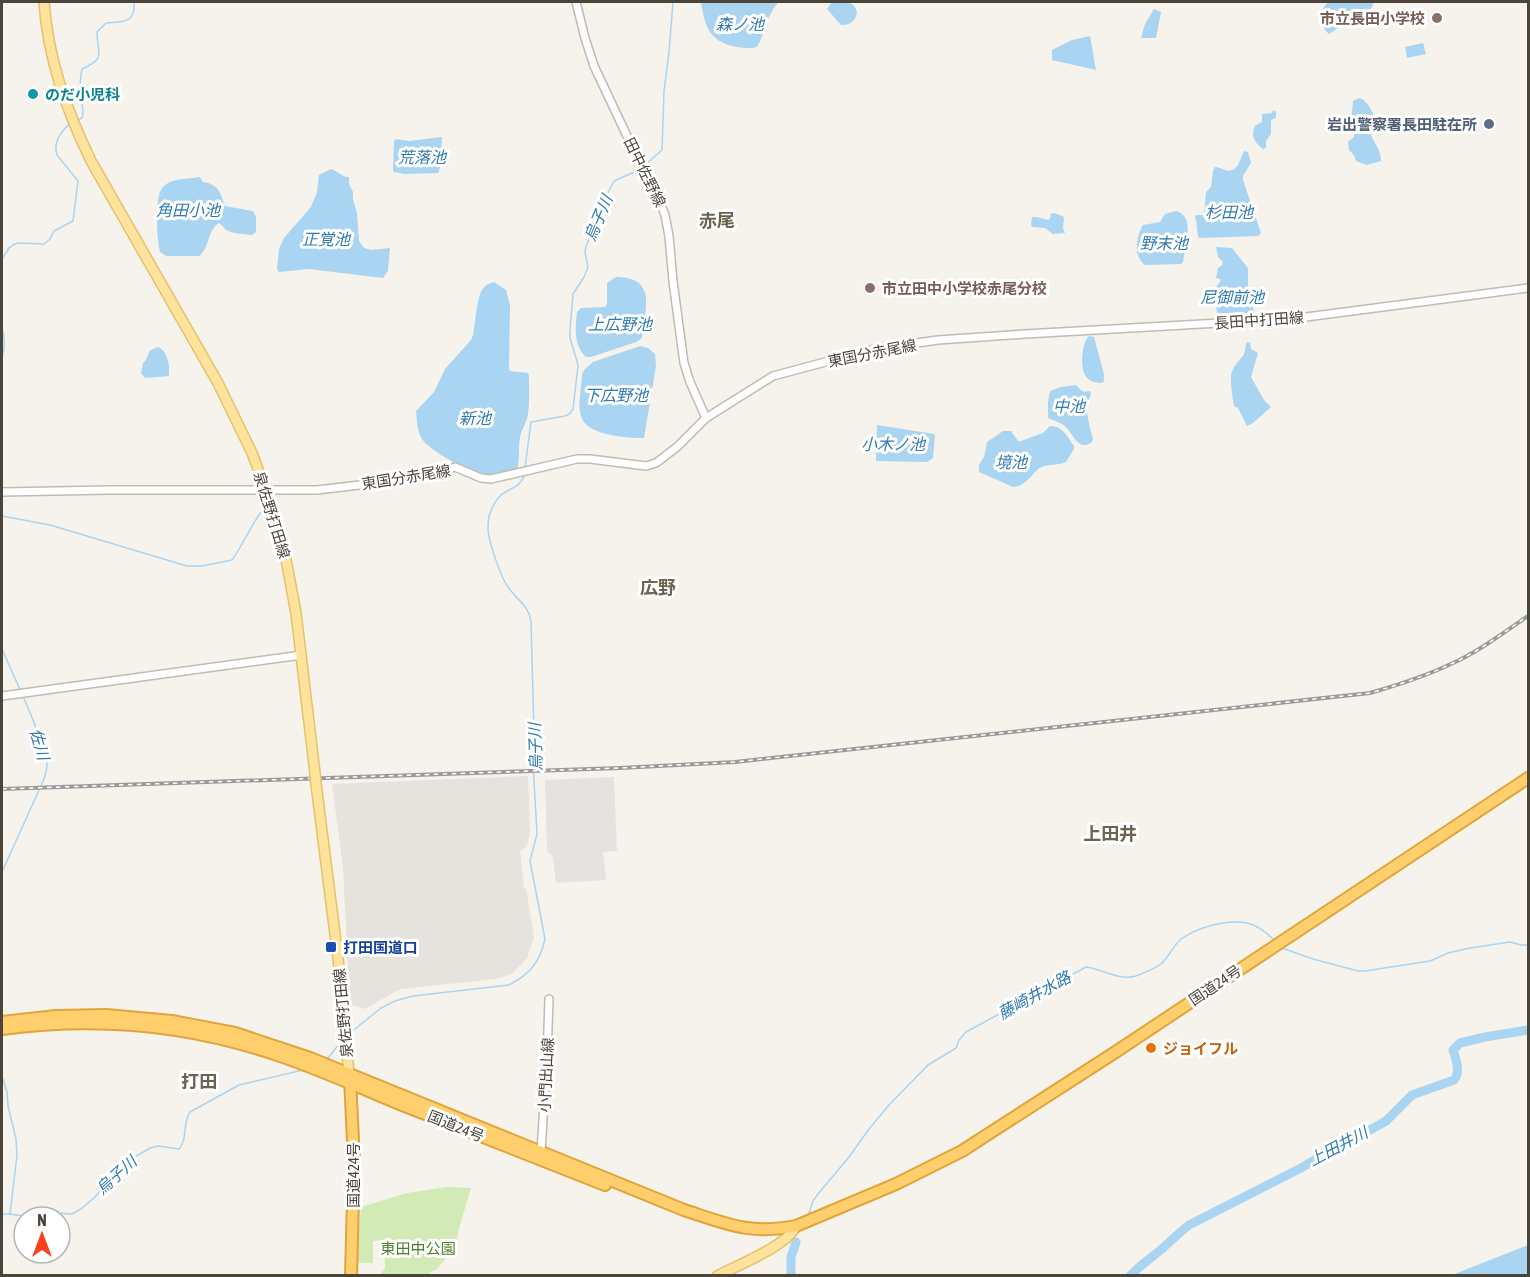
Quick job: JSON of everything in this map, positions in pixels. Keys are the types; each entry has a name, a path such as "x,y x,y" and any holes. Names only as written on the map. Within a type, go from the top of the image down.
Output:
{"highway":[{"name":"国道24号","path":"350,1079 541,1151 684,1210 729,1225 770,1230 795,1229 816,1224 959,1152 1114,1053 1528,778"},
{"name":"国道24号","path":"2,1022 26,1018 106,1015 153,1018 235,1034 655,1205 731,1233 751,1237 783,1235 795,1229"},
{"name":"国道24号","path":"2,1029 46,1024 144,1025 227,1040 306,1061"},
{"name":"国道424号","path":"350,1079 354,1161 351,1275"}],"main road":[{"name":"泉佐野打田線","path":"44,2 54,65 73,123 91,161 219,383 252,453 284,549 302,655 350,1079"},
{"path":"717,1275 783,1242 795,1229"}],"street":[{"name":"田中佐野線","path":"576,2 594,66 665,215 684,363 706,418"},
{"name":"長田中打田線","path":"988,337 1291,319 1528,288"},
{"name":"東国分赤尾線","path":"2,492 317,490 419,478 455,467 481,478 491,479 577,459 646,466 656,463 677,447 706,418 773,376 874,349 938,340 988,337"},
{"path":"2,696 302,655"},
{"name":"小門出山線","path":"541,1151 549,999"}],"shaded area":[{"path":"528,776 530,832 527,846 520,851 524,888 526,888 534,937 527,958 513,973 496,979 401,989 364,1009 350,1004 343,868 332,784"},
{"path":"614,777 617,851 603,852 606,880 556,883 553,857 547,851 545,780"}],"green space":[{"name":"東田中公園","path":"447,1187 471,1188 456,1246 437,1269 426,1275 380,1275 385,1268 384,1240 373,1241 373,1263 356,1263 361,1207 407,1193"}],"water":[{"name":"森ノ池","path":"701,2 779,2 771,12 757,47 749,48 728,45 715,37 707,26"},
{"path":"832,2 844,2 854,6 857,13 853,21 841,25 827,9"},
{"path":"1328,2 1374,2 1371,9 1329,34 1321,18"},
{"path":"1154,9 1161,12 1156,38 1141,38 1145,24"},
{"path":"1090,36 1096,70 1052,60 1052,50 1072,40"},
{"path":"1423,43 1426,54 1407,58 1405,47"},
{"path":"1359,98 1367,104 1377,121 1372,123 1371,133 1379,150 1381,161 1367,165 1356,161 1349,150 1348,142 1354,134 1353,128 1347,123 1348,118 1352,113 1353,101"},
{"path":"1273,110 1276,112 1276,118 1271,120 1271,134 1266,141 1266,148 1263,149 1254,139 1253,133 1255,126 1262,122 1262,114 1272,113"},
{"name":"荒落池","path":"442,137 438,173 394,172 394,141 396,139 409,141"},
{"name":"杉田池","path":"1244,151 1248,152 1251,163 1243,180 1261,233 1258,236 1199,238 1195,217 1204,215 1206,192 1211,187 1215,167 1233,170 1238,165"},
{"name":"正覚池","path":"331,169 349,177 357,213 359,241 364,248 371,250 390,248 388,271 383,278 309,269 279,272 277,269 279,249 284,238 311,207 317,192 319,175"},
{"name":"角田小池","path":"200,177 203,182 219,190 225,206 253,211 256,217 256,232 252,235 232,232 219,223 212,230 203,253 199,256 166,256 160,252 158,238 157,208 160,192 170,182"},
{"name":"野末池","path":"1176,211 1182,214 1188,225 1183,262 1181,264 1145,265 1137,252 1143,225 1160,222 1165,214"},
{"path":"1055,213 1064,217 1065,233 1053,234 1045,228 1032,227 1032,217 1049,220 1050,214"},
{"name":"尼御前池","path":"1216,247 1232,248 1248,268 1248,286 1255,312 1253,318 1234,318 1217,312 1214,289 1220,282 1220,279 1216,278 1218,268 1223,262 1218,257"},
{"name":"上広野池","path":"616,277 629,278 643,289 646,306 642,338 636,342 586,357 577,342 577,312 581,308 605,307 607,283"},
{"name":"新池","path":"494,282 506,290 510,305 510,371 528,373 529,376 528,414 520,437 517,470 495,475 472,470 434,450 420,436 416,411 434,392 445,369 471,340 480,294 483,288"},
{"path":"1089,336 1094,337 1104,374 1102,383 1090,380 1083,371 1083,349"},
{"path":"1247,342 1250,343 1251,349 1258,353 1251,377 1264,400 1271,407 1247,426 1238,408 1234,406 1231,375 1244,354"},
{"name":"下広野池","path":"640,346 648,348 655,354 656,366 644,438 608,434 591,428 584,423 580,411 582,374 593,362"},
{"path":"158,347 166,355 169,363 169,376 145,378 141,373 143,363 149,352"},
{"name":"中池","path":"1076,385 1080,390 1091,392 1087,411 1093,439 1087,445 1080,444 1064,425 1048,418 1050,391"},
{"name":"小木ノ池","path":"877,425 934,434 933,458 927,462 876,461"},
{"name":"境池","path":"1050,426 1062,430 1074,446 1066,462 1040,468 1024,483 1013,487 979,472 979,465 984,457 987,442 1003,431 1011,431 1018,441 1021,441 1043,433"},
{"path":"1528,1245 1528,1275 1452,1275"}],"waterway":[{"name":"佐川","path":"78,120 82,118 83,112 80,93 81,72 98,58 97,32 106,23 131,18 134,2"},
{"name":"烏子川","path":"644,166 662,150 664,91 673,2"},
{"name":"佐川","path":"2,259 13,245 18,243 44,244 54,231 73,221 78,181 57,155 56,150 59,137 71,123"},
{"name":"烏子川","path":"525,468 531,422 565,416 573,409 578,366 570,338 573,294 588,267 586,246 598,212 614,181 641,169"},
{"name":"佐川","path":"2,328 4,336 2,358"},
{"name":"烏子川","path":"350,1033 381,1008 395,1001 413,996 509,985 533,966 543,947 545,939 530,861 537,834 533,763 531,621 528,611 502,576 488,530 489,516 496,500 520,483 524,476"},
{"path":"2,516 50,525 187,566 202,566 232,560 265,507"},
{"name":"佐川","path":"2,649 21,692"},
{"name":"佐川","path":"2,872 44,779 47,767 41,740 23,696"},
{"name":"藤崎井水路","path":"809,1213 818,1194 889,1105 928,1065 956,1048 966,1032 1086,967 1123,977 1136,976 1148,971 1161,964 1181,939 1204,928 1222,923 1247,923 1259,927 1274,940"},
{"name":"藤崎井水路","path":"1282,948 1313,959 1365,971 1430,961 1448,953 1470,948 1510,942 1528,945"},
{"name":"上田井川","path":"1130,1276 1189,1225 1301,1168 1346,1141 1386,1121 1412,1095 1454,1080 1458,1070 1453,1050 1460,1043 1528,1030"},
{"name":"烏子川","path":"326,1058 342,1040"},
{"name":"烏子川","path":"10,1214 23,1216 72,1214 95,1197 107,1182 118,1174 125,1163 150,1148 158,1146 179,1149 190,1112 239,1085 303,1070"},
{"name":"佐川","path":"2,1076 16,1139 17,1155 10,1214 2,1214"},
{"name":"藤崎井水路","path":"791,1276 791,1257 796,1242"}],"railway":[{"path":"2,789 735,762 1370,693 1443,668 1482,647 1528,616"}],"place":[{"name":"市立長田小学校","path":"1437,18"},
{"name":"のだ小児科","path":"33,94"},
{"name":"岩出警察署長田駐在所","path":"1489,124"},
{"name":"市立田中小学校赤尾分校","path":"870,288"},
{"name":"打田国道口","path":"331,947"},
{"name":"ジョイフル","path":"1151,1048"}],"district":[{"name":"赤尾","path":"717,220"},
{"name":"広野","path":"658,587"},
{"name":"上田井","path":"1110,833"},
{"name":"打田","path":"199,1081"}]}
